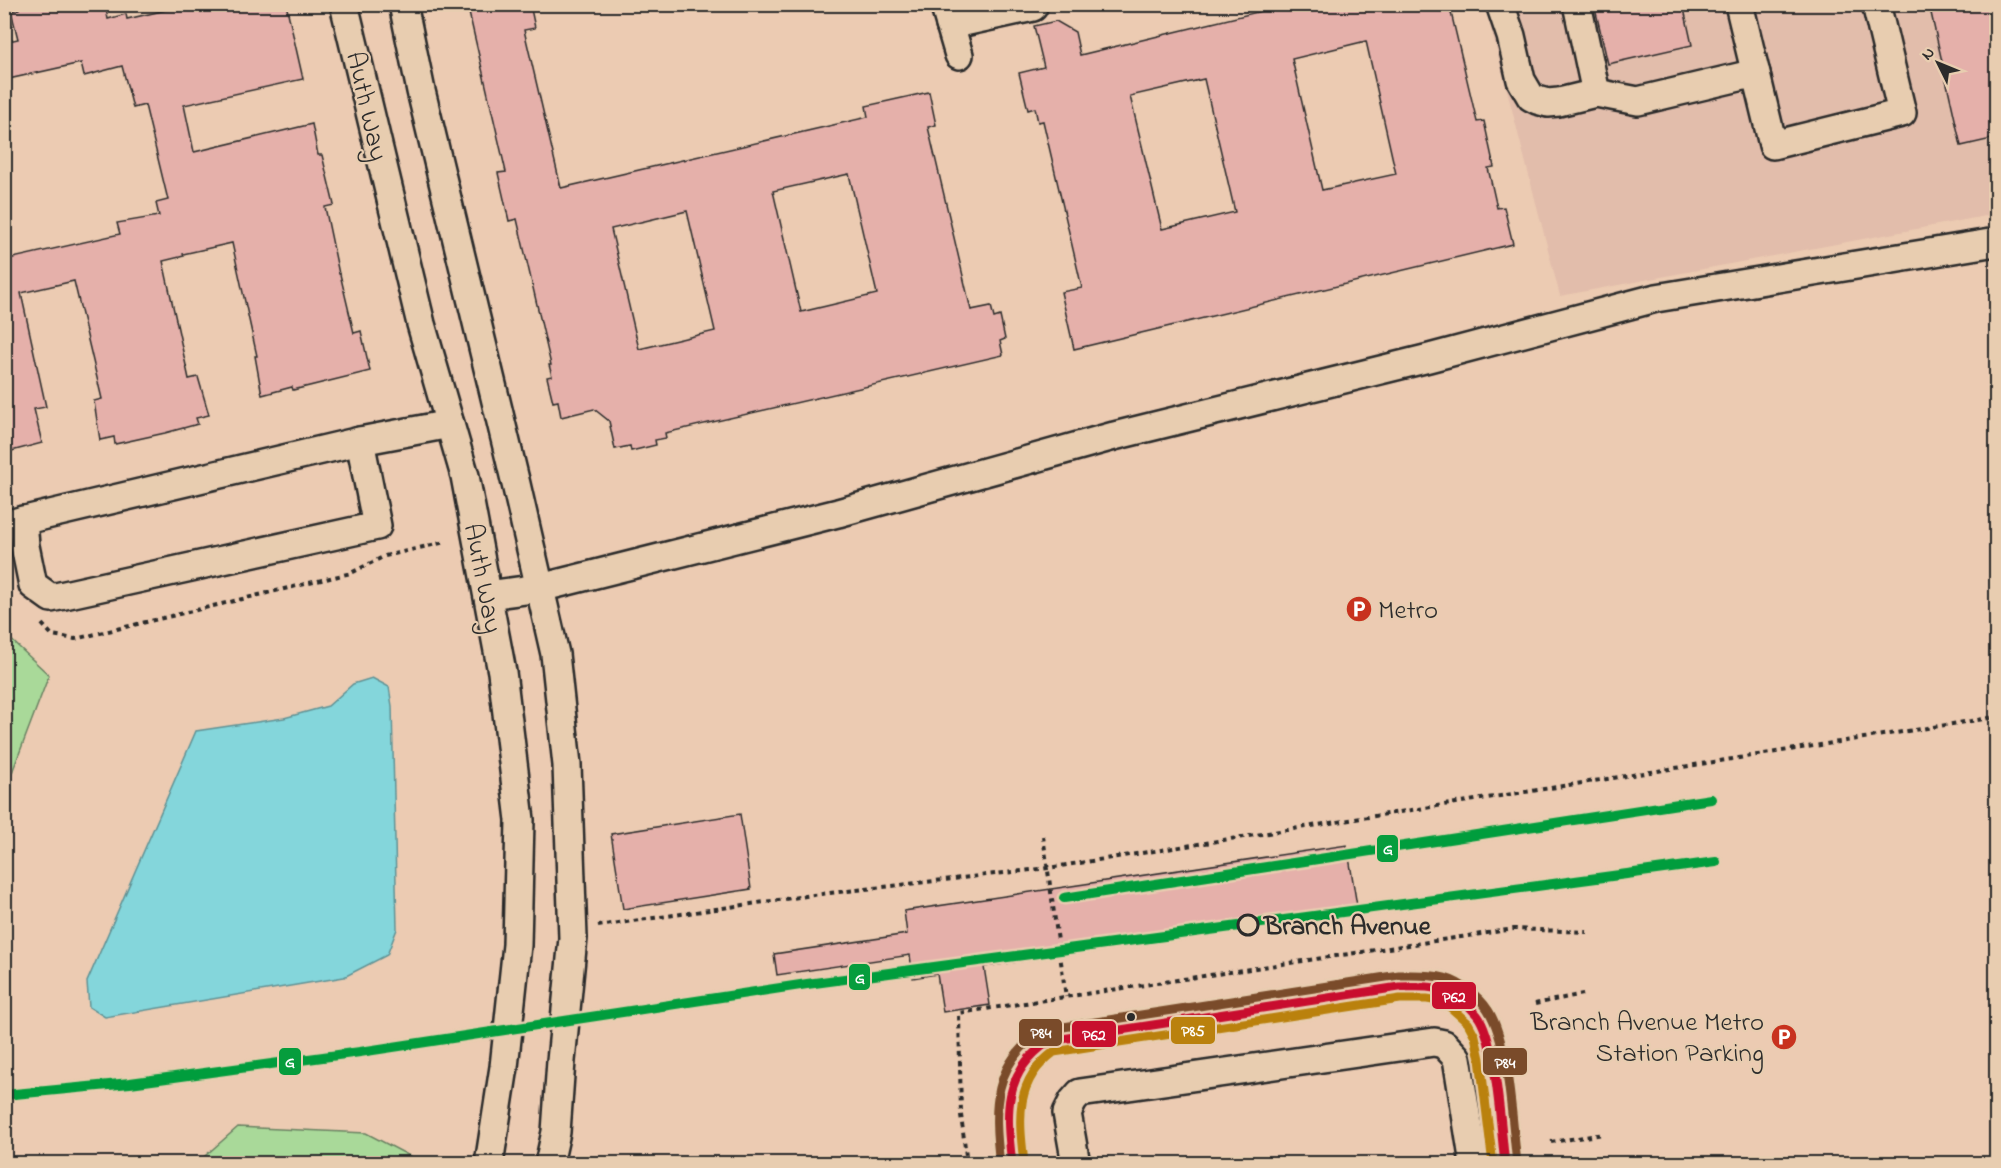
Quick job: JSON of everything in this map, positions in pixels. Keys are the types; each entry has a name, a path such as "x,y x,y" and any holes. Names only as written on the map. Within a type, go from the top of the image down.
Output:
{"street":[{"name":"Auth Way","path":"344,4 421,324 465,476 502,672 520,820 517,945 504,1067 489,1164"},
{"name":"Auth Way","path":"403,4 421,90 555,654 567,765 573,934 556,1132 549,1164"},
{"path":"1500,4 1511,36 1521,80 1531,97 1548,103 1596,93 1638,101 1756,73"},
{"path":"1577,4 1596,93"},
{"path":"1739,4 1773,145 1902,113 1876,4"},
{"path":"959,55 947,15 1033,7"},
{"path":"488,596 540,588 838,513 1114,436 1429,358 1656,298 1996,242"},
{"path":"360,441 377,526 51,598 33,585 25,546 14,522 360,441 450,424"},
{"path":"1012,1164 1008,1134 1013,1088 1023,1063 1049,1041 1399,987 1428,987 1443,990 1462,1001 1478,1016 1486,1032 1492,1057 1505,1164"},
{"path":"1076,1164 1067,1113 1080,1092 1434,1042 1444,1044 1457,1058 1474,1164"}],"path":[{"path":"38,620 52,636 75,639 351,573 385,556 445,542"},
{"path":"573,934 813,895 1048,868 1996,717"},
{"path":"1043,836 1066,997"},
{"path":"1535,1004 1583,994"},
{"path":"1551,1142 1604,1134"}],"shaded area":[{"path":"1485,5 1996,5 1996,214 1560,296"}],"green space":[{"path":"5,634 49,675 5,791"},
{"path":"238,1127 366,1133 423,1163 197,1163"}],"water":[{"path":"372,678 389,687 392,706 397,929 387,955 344,977 105,1017 89,1007 87,982 196,731 284,718 328,706 353,684"}],"building":[{"path":"18,4 105,4 108,19 126,14 127,19 192,4 286,4 303,79 184,105 194,152 312,124 318,155 322,155 334,205 325,207 339,274 354,333 361,331 370,371 293,390 292,387 262,395 255,356 257,356 232,243 163,261 189,379 198,377 209,415 196,418 198,424 165,433 115,444 114,437 100,440 94,401 102,399 74,281 21,293 46,407 34,409 42,443 4,453 4,260 120,234 117,223 159,216 156,203 168,200 145,105 133,108 122,66 84,76 81,63 4,80 4,42 18,39 11,11 19,9"},
{"path":"467,4 530,4 535,28 524,30 561,188 868,117 866,106 929,92 936,125 928,127 971,310 991,306 994,318 1000,316 1005,339 1000,341 1003,355 665,433 666,438 655,440 656,445 631,451 630,446 615,449 609,421 594,409 561,417 558,401 553,402 547,377 552,376 549,365 551,365 517,219 509,221 498,173 506,172","holes":["849,174 877,294 801,312 773,191","687,211 715,331 639,349 611,229"]},
{"path":"1290,4 1449,4 1477,122 1484,121 1494,167 1488,168 1497,208 1504,207 1513,244 1074,349 1061,292 1082,288 1043,121 1038,122 1035,108 1028,110 1019,73 1044,67 1034,26 1056,21 1075,32 1080,55","holes":["1366,41 1396,174 1322,190 1292,59","1204,79 1235,212 1162,229 1130,96"]},
{"path":"1594,4 1683,4 1692,45 1608,64"},
{"path":"1929,4 1996,4 1996,138 1961,146"},
{"path":"740,814 751,889 623,909 611,834"},
{"path":"1347,845 1358,912 984,967 990,1005 943,1012 937,974 913,978 910,955 777,975 774,954 907,934 904,911"}],"transit line":[{"name":"G","path":"1064,898 1711,799"},
{"name":"G","path":"4,1095 130,1083 360,1052 807,984 1716,862"},
{"name":"P84","path":"1000,1164 997,1106 1005,1072 1014,1057 1044,1030 1399,975 1428,975 1451,980 1475,995 1488,1010 1501,1042 1505,1062 1517,1163"},
{"name":"P62","path":"1012,1164 1009,1111 1015,1080 1034,1053 1049,1041 1399,987 1428,987 1445,991 1454,995 1477,1015 1489,1043 1493,1064 1505,1164"},
{"name":"P85","path":"1024,1163 1021,1131 1022,1102 1032,1075 1054,1052 1400,999 1427,999 1439,1001 1450,1007 1468,1023 1475,1036 1493,1164"}],"place":[{"name":"Metro","path":"1359,609"},
{"name":"Branch Avenue","path":"1248,925"},
{"name":"Branch Avenue Metro Station Parking","path":"1784,1037"}]}
